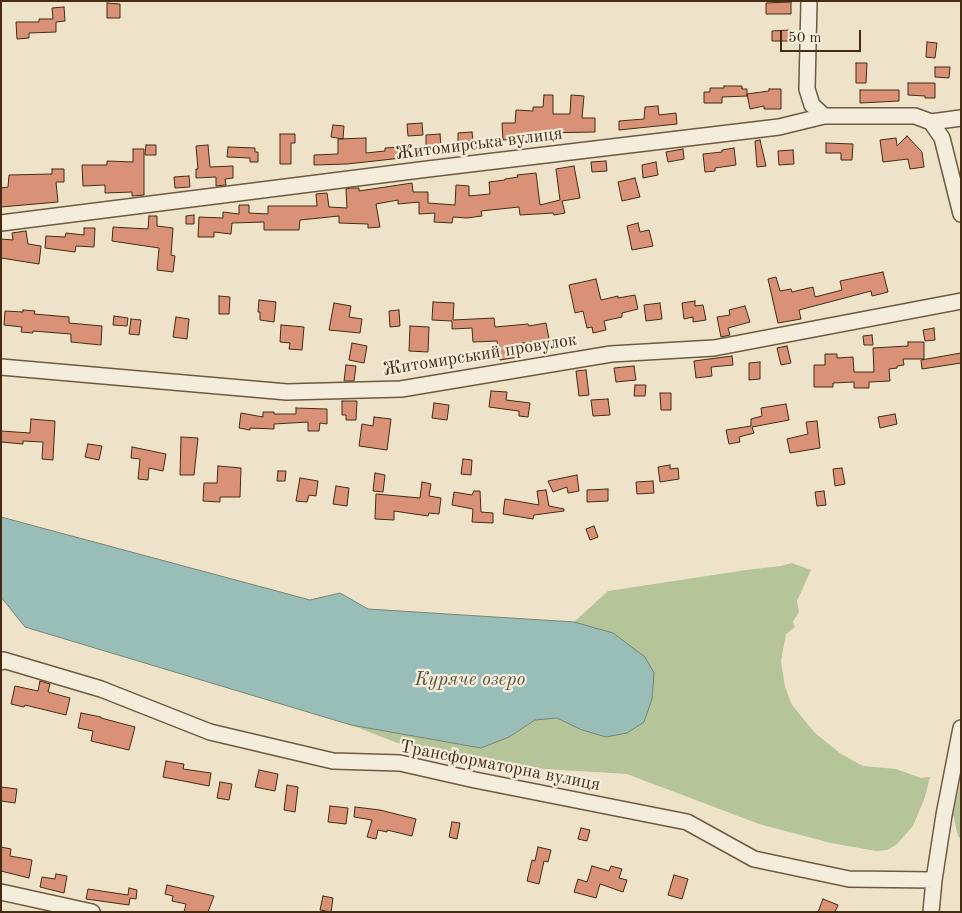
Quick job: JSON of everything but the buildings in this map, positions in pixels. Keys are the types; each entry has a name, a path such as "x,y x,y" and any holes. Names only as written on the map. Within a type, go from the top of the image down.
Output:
{"street":[{"path":"808,1 807,89 812,105 824,116"},
{"name":"Житомирська вулиця","path":"1,223 779,127 824,116 915,116 931,122 961,118"},
{"path":"931,122 942,138 961,214"},
{"name":"Житомирський провулок","path":"1,367 287,392 400,389 612,354 714,348 961,301"},
{"name":"Трансформаторна вулиця","path":"1,662 4,660 101,689 210,732 333,761 400,763 475,780 687,822 754,859 849,879 934,880"},
{"path":"931,912 944,815 961,728"},
{"path":"1,892 92,912"}],"green space":[{"path":"792,563 811,570 797,601 799,612 793,622 795,627 786,634 781,661 785,687 792,705 815,733 841,754 863,766 896,769 921,778 930,777 925,797 913,826 896,845 887,850 876,851 831,843 759,824 627,774 497,766 465,761 413,749 351,725 481,748 509,737 536,720 557,718 582,730 613,633 574,622 608,591"},
{"path":"961,780 961,839 958,836 953,815"}],"water":[{"name":"Куряче озеро","path":"1,517 310,600 340,593 368,609 574,622 613,633 645,657 654,673 652,699 644,722 627,733 606,737 582,730 557,718 535,720 509,737 481,748 351,725 25,627 1,597"}]}
